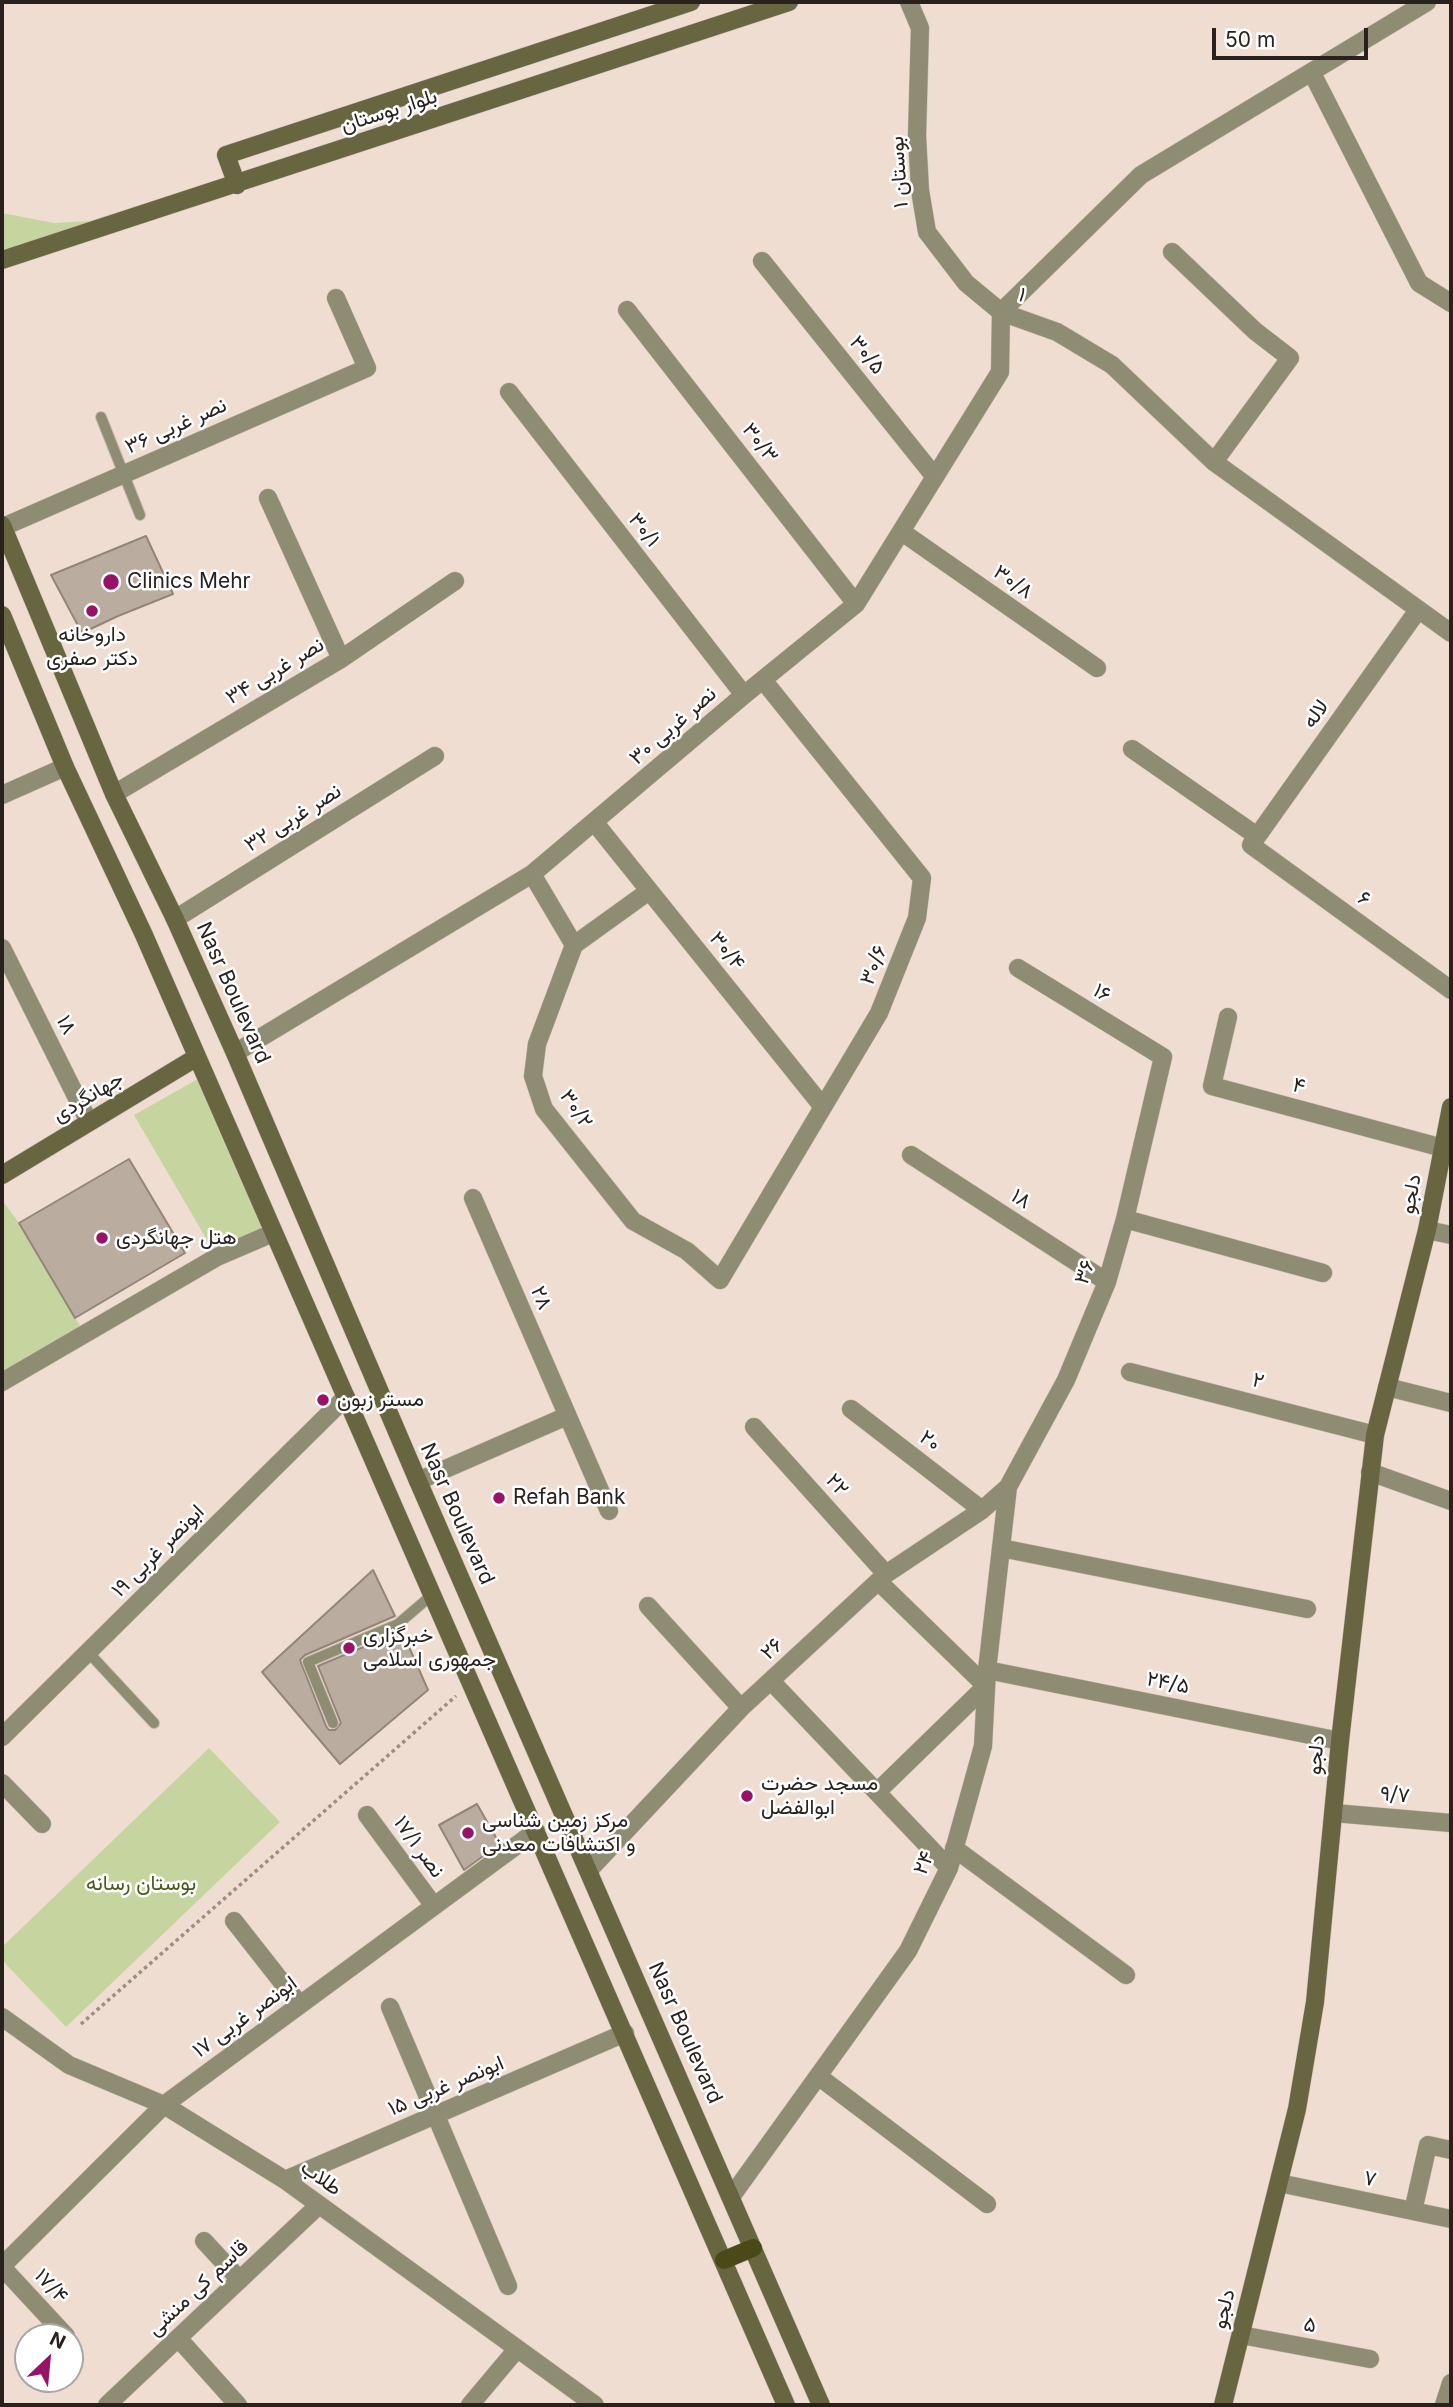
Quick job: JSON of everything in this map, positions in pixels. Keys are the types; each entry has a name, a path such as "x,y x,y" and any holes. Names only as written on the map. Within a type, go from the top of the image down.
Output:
{"main road":[{"name":"بلوار بوستان","path":"237,185 226,155 691,2"},
{"name":"بلوار بوستان","path":"2,260 789,2"},
{"name":"Nasr Boulevard","path":"2,526 114,793 175,919 235,1053 418,1481 821,2405"},
{"path":"2,615 65,767 144,935 786,2405"},
{"name":"جهانگردی","path":"2,1175 197,1058"},
{"name":"دلجو","path":"1223,2405 1297,2109 1315,2002 1340,1741 1375,1435 1427,1230 1451,1107"},
{"path":"724,2260 753,2248"}],"street":[{"name":"بوستان ۱","path":"909,2 920,28 917,135 920,190 927,232 966,283 1001,312"},
{"name":"۱","path":"1427,2 1141,176 1001,312 1057,332 1112,365 1214,462 1451,633"},
{"path":"1312,73 1419,283 1451,303"},
{"path":"1172,252 1255,331 1290,358 1214,462"},
{"name":"۳۰/۵","path":"762,261 935,477"},
{"name":"نصر غربی ۳۶","path":"2,526 367,368 336,298"},
{"name":"۳۰/۳","path":"627,310 856,604"},
{"name":"نصر غربی ۳۰","path":"235,1053 532,874 856,604 1000,372 1001,312"},
{"name":"۳۰/۱","path":"509,392 744,695"},
{"path":"268,498 341,659"},
{"name":"۳۰/۸","path":"902,533 1097,668"},
{"name":"نصر غربی ۳۴","path":"114,793 341,659 455,580"},
{"name":"لاله","path":"1254,840 1418,610"},
{"name":"۳۰/۶","path":"720,1280 879,1013 917,918 922,878 763,680"},
{"name":"۶","path":"1132,748 1451,990"},
{"name":"نصر غربی ۳۲","path":"175,919 435,756"},
{"path":"2,795 65,767"},
{"name":"۳۰/۴","path":"595,823 823,1107"},
{"path":"532,874 574,945 649,891"},
{"name":"۳۰/۲","path":"574,945 537,1044 533,1076 544,1109 633,1220 687,1251 720,1280"},
{"name":"۱۸","path":"2,948 89,1122"},
{"name":"۱۶","path":"1018,968 1163,1056"},
{"name":"۴","path":"1228,1017 1212,1086 1443,1147"},
{"name":"۳۶","path":"1008,1487 1066,1380 1107,1282 1125,1219 1163,1056"},
{"name":"۱۸","path":"911,1155 1107,1282"},
{"name":"۲۸","path":"473,1198 608,1511"},
{"path":"1125,1219 1323,1273"},
{"path":"1427,1230 1451,1235"},
{"path":"2,1382 217,1257 273,1233"},
{"name":"۲","path":"1130,1372 1375,1435"},
{"path":"1387,1387 1451,1403"},
{"name":"ابونصر غربی ۱۹","path":"2,1737 346,1397"},
{"name":"۲۰","path":"851,1409 982,1510"},
{"path":"418,1481 567,1416"},
{"name":"۲۲","path":"754,1427 882,1578 986,1678"},
{"path":"1370,1472 1451,1501"},
{"name":"۲۶","path":"589,1870 741,1708 882,1578 982,1510 1008,1487"},
{"name":"۲۴","path":"731,2197 908,1951 949,1868 983,1746 986,1678 1008,1487"},
{"path":"1001,1548 1307,1609"},
{"path":"648,1606 741,1708"},
{"path":"877,1792 986,1678"},
{"name":"۲۴/۵","path":"986,1678 1340,1741"},
{"path":"771,1681 949,1868"},
{"path":"2,1783 42,1824"},
{"name":"۹/۷","path":"1334,1813 1451,1823"},
{"name":"نصر ۱۷/۱","path":"367,1815 434,1906"},
{"name":"ابونصر غربی ۱۷","path":"2,2266 164,2105 536,1831"},
{"path":"954,1848 1126,1975"},
{"path":"234,1921 300,2005"},
{"path":"390,2007 508,2286"},
{"name":"طلاب","path":"2,2017 69,2066 164,2105 285,2180 595,2405"},
{"name":"ابونصر غربی ۱۵","path":"285,2180 625,2033"},
{"path":"818,2076 987,2204"},
{"path":"1413,2211 1429,2145 1451,2150"},
{"name":"۷","path":"1279,2183 1451,2219"},
{"name":"قاسم کی منشی","path":"107,2405 319,2205"},
{"path":"204,2241 240,2280"},
{"name":"۱۷/۴","path":"2,2266 54,2323"},
{"name":"۵","path":"1241,2335 1370,2359"},
{"path":"178,2338 239,2405"},
{"path":"470,2405 517,2349"},
{"path":"1444,2405 1451,2383"}],"lane":[{"path":"101,417 140,515"},
{"path":"333,1723 309,1662 398,1623 433,1594"},
{"path":"88,1652 155,1723"}],"path":[{"path":"81,2024 472,1682"}],"green space":[{"path":"215,181 217,187 2,256 2,213 54,223 90,221"},
{"path":"205,1075 273,1233 217,1257 134,1115"},
{"path":"2,1200 19,1223 85,1334 2,1382"},
{"name":"بوستان رسانه","path":"209,1748 280,1822 66,2027 2,1960 2,1947"}],"building":[{"name":"Clinics Mehr","path":"146,536 173,594 82,633 51,575"},
{"name":"هتل جهانگردی","path":"129,1159 185,1253 75,1318 19,1223"},
{"name":"خبرگزاری جمهوری اسلامی","path":"373,1570 395,1616 305,1655 300,1660 326,1726 329,1730 335,1730 341,1723 318,1666 402,1631 428,1690 340,1764 262,1672"},
{"name":"مرکز زمین شناسی و اکتشافات معدنی","path":"477,1804 498,1841 497,1846 464,1870 439,1825"}],"place":[{"name":"Clinics Mehr","path":"111,582"},
{"name":"داروخانه دکتر صفری","path":"92,611"},
{"name":"هتل جهانگردی","path":"102,1238"},
{"name":"مستر زبون","path":"323,1400"},
{"name":"Refah Bank","path":"499,1498"},
{"name":"خبرگزاری جمهوری اسلامی","path":"349,1648"},
{"name":"مسجد حضرت ابوالفضل","path":"747,1796"},
{"name":"مرکز زمین شناسی و اکتشافات معدنی","path":"468,1833"}]}
